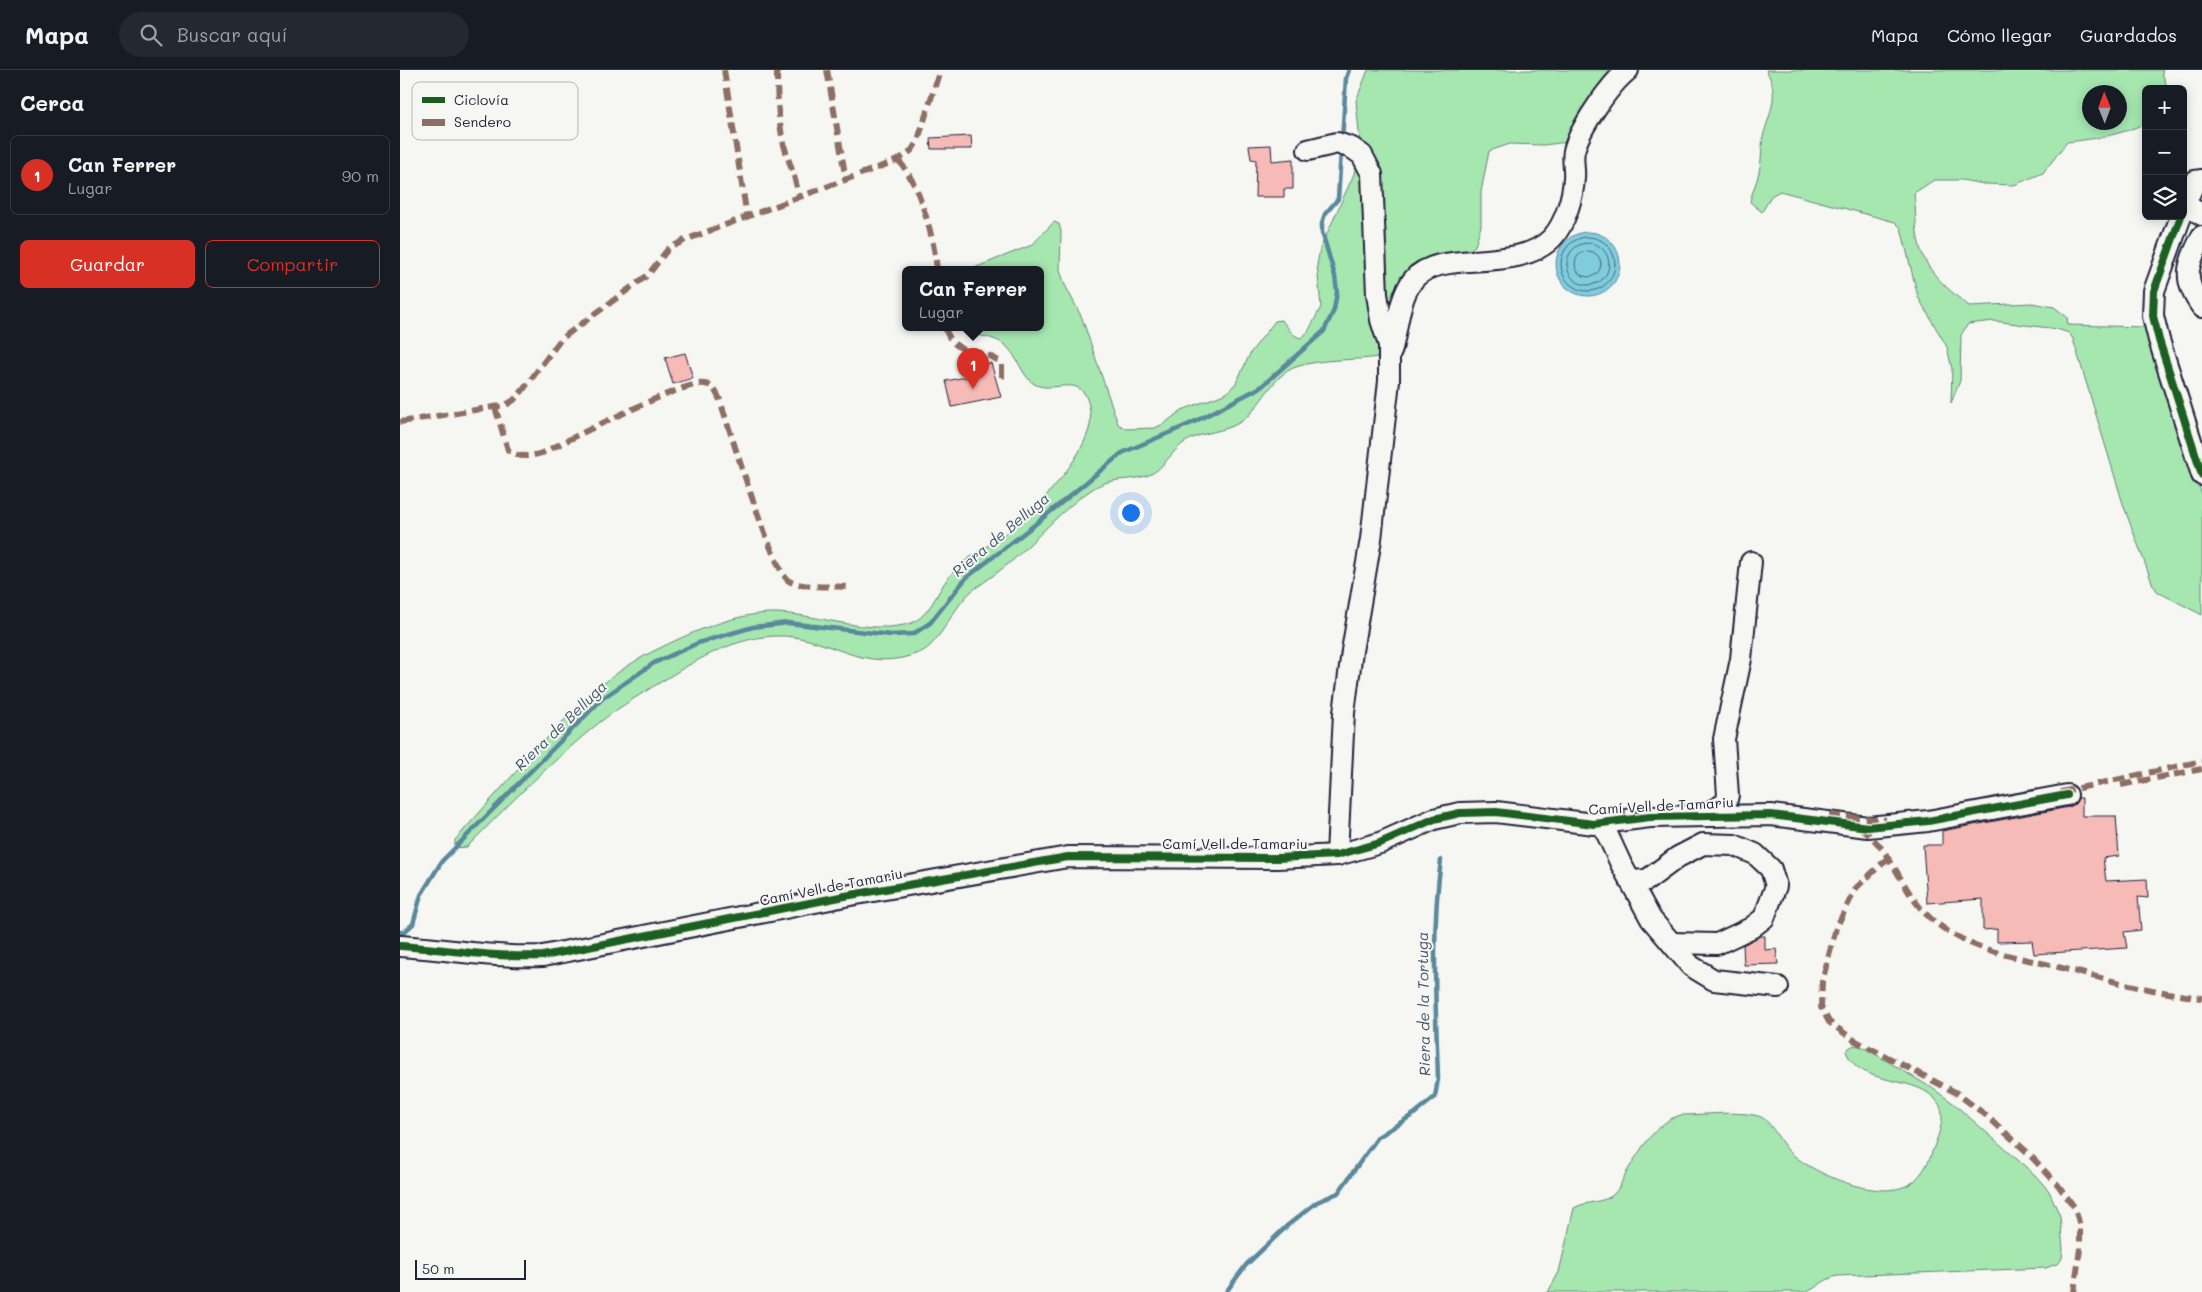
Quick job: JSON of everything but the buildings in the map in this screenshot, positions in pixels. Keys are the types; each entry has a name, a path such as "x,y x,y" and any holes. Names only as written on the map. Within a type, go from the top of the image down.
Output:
{"street":[{"path":"1389,361 1402,304 1408,288 1419,275 1436,266 1521,256 1537,250 1553,236 1570,203 1574,178 1574,150 1579,137 1603,97 1628,70"},
{"path":"1308,150 1337,143 1345,145 1362,155 1372,174 1377,294 1381,320 1389,344 1389,381 1370,539 1344,713 1337,855"},
{"path":"2187,199 2194,181 2202,180"},
{"path":"2187,211 2202,215"},
{"path":"2179,220 2154,292 2153,316 2202,475"},
{"path":"2202,236 2192,255 2187,271 2196,299 2202,307"},
{"path":"1702,816 1726,803 1728,795 1724,739 1741,659 1751,562"},
{"name":"Camí Vell de Tamariu","path":"400,946 516,958 543,956 845,896 1068,857 1277,858 1337,855 1380,844 1434,819 1460,813 1496,812 1594,824 1650,816 1771,815 1868,827 1894,826 2067,796"},
{"path":"1602,823 1651,920 1691,966 1714,980 1778,987"},
{"path":"1630,881 1646,880 1678,857 1703,844 1734,845 1755,854 1771,869 1776,886 1764,918 1751,928 1717,944 1672,943"}],"green space":[{"path":"1368,70 1619,70 1568,142 1543,145 1510,144 1489,151 1481,192 1481,226 1475,246 1459,258 1425,260 1411,265 1400,277 1389,345 1379,357 1327,361 1296,367 1280,377 1242,421 1228,428 1192,438 1185,442 1159,469 1149,475 1113,481 1091,490 1060,514 1013,560 973,590 959,605 941,633 928,648 921,652 900,658 881,660 846,653 813,641 795,637 776,636 762,637 734,644 694,662 634,698 600,722 532,782 467,847 455,848 455,840 515,772 565,720 593,692 643,657 703,629 733,619 762,614 790,614 875,627 890,627 912,623 921,618 926,612 944,583 959,566 1002,536 1027,515 1053,488 1075,458 1089,429 1090,410 1087,399 1079,388 1073,386 1046,387 1034,384 1029,380 1012,353 1002,343 968,331 1044,331 1044,266 979,266 1032,245 1054,222 1059,224 1061,231 1060,270 1065,285 1082,318 1118,424 1126,429 1155,428 1182,410 1227,393 1236,383 1251,352 1275,321 1281,320 1294,335 1301,338 1308,332 1321,307 1317,265 1320,249 1354,174 1360,142 1356,101"},
{"path":"1766,70 2163,70 2162,73 2166,85 2142,85 2142,125 2127,131 2107,136 2067,142 2043,173 2014,185 1984,184 1962,180 1934,180 1914,193 1917,234 1923,256 1933,273 1969,306 2032,303 2054,307 2067,317 2068,325 2145,327 2149,331 2202,495 2202,615 2158,592 2153,585 2124,507 2073,339 2069,333 2057,329 1994,321 1968,324 1961,335 1960,381 1951,403 1952,369 1947,347 1918,297 1901,228 1895,222 1780,191 1771,196 1762,212 1750,202 1760,168 1763,137 1771,112 1773,88"},
{"path":"1854,1045 1863,1047 1932,1088 1953,1103 2035,1175 2049,1191 2060,1216 2063,1249 2062,1258 2059,1263 2046,1268 1837,1276 1828,1279 1807,1292 1548,1292 1559,1272 1574,1208 1606,1199 1614,1194 1649,1138 1663,1124 1681,1115 1733,1113 1761,1117 1769,1123 1792,1154 1816,1170 1831,1177 1864,1188 1881,1190 1895,1189 1912,1183 1926,1166 1939,1134 1942,1115 1939,1104 1930,1094 1918,1088 1865,1072 1854,1064 1846,1052"}],"water":[{"path":"1588,232 1600,234 1611,241 1618,252 1620,264 1618,276 1611,287 1600,294 1588,296 1576,294 1565,287 1558,276 1556,264 1558,252 1565,241 1576,234"}],"waterway":[{"name":"Riera de Belluga","path":"1342,141 1346,78 1349,70"},
{"name":"Riera de Belluga","path":"400,932 404,932 413,924 421,895 442,861 603,698 654,663 698,643 753,627 788,623 891,635 913,634 930,623 966,578 1122,453 1192,423 1261,387 1324,331 1334,310 1337,292 1335,276 1322,232 1322,223 1325,214 1338,199 1341,151"},
{"name":"Riera de la Tortuga","path":"1226,1292 1246,1265 1288,1225 1317,1202 1338,1193 1378,1137 1414,1114 1435,1097 1438,1079 1435,942 1441,860"}],"marked path":[{"path":"724,70 747,217"},
{"path":"777,70 778,108 782,136 799,198"},
{"path":"827,70 846,180"},
{"path":"400,422 506,405 514,400 523,390 561,339 648,275 668,249 685,240 898,160 912,150 918,140 940,70"},
{"path":"898,160 913,183 925,212 936,266"},
{"path":"946,331 956,345 963,349 995,358 1002,364 1002,377 998,381"},
{"path":"495,407 508,450 520,456 528,456 542,453 626,412 675,391 694,385 705,384 710,386 720,400 752,497 782,572 789,581 795,583 810,586 850,587"},
{"path":"2061,792 2202,761"},
{"path":"2121,785 2202,769"},
{"path":"1614,813 1642,811"},
{"path":"1829,815 1886,820"},
{"path":"1860,828 1882,849 1914,900 1924,912 1935,922 1963,940 1992,951 2146,989 2202,998"},
{"path":"1889,857 1856,888 1836,928 1822,982 1821,1007 1829,1022 1854,1040 1955,1092 1987,1116 2027,1152 2058,1185 2075,1208 2080,1226 2080,1249 2074,1292"}],"cycle path":[{"path":"2180,220 2154,291 2153,316 2202,475"},
{"path":"400,946 489,955 543,956 845,896 1068,857 1277,858 1337,855 1380,843 1434,819 1460,813 1496,812 1594,824 1650,817 1771,815 1868,827 1928,821 2067,795"}],"place":[{"name":"Can Ferrer","path":"973,389"}]}
